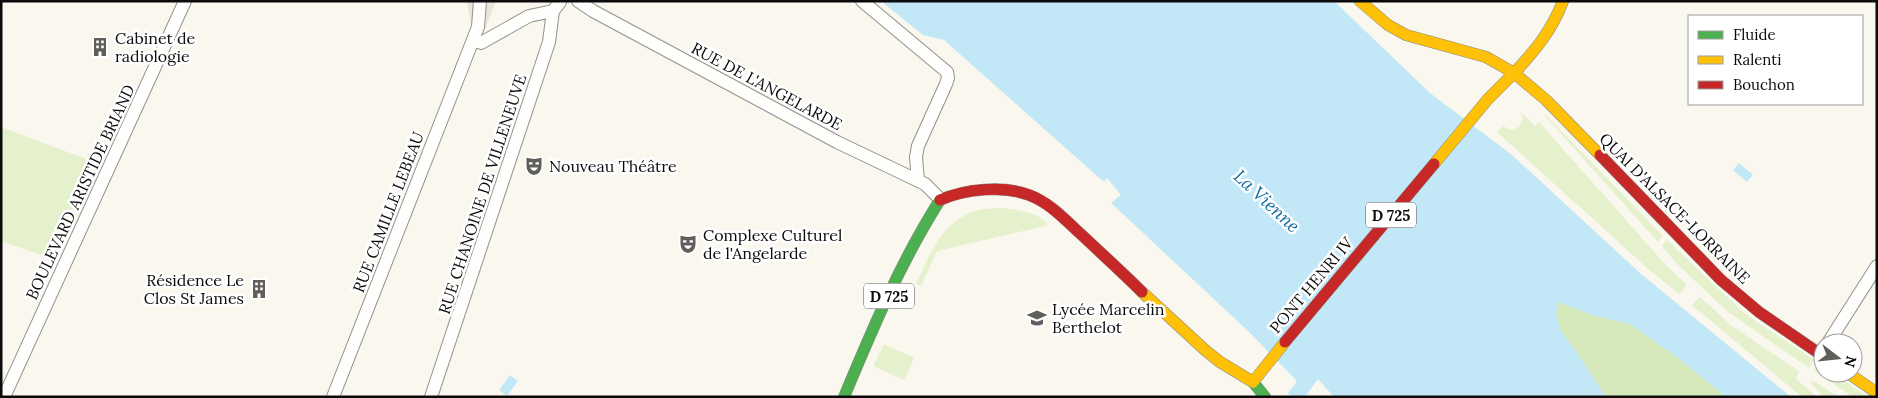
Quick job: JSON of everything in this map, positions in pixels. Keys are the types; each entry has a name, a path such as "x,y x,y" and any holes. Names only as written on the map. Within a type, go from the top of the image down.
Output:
{"main road":[{"name":"D 725","path":"1514,73 1548,35 1563,1"},
{"name":"QUAI D'ALSACE-LORRAINE","path":"1364,3 1388,25 1406,35 1486,57 1514,73 1546,100 1727,286 1759,312 1813,348"},
{"name":"PONT HENRI IV","path":"1253,382 1488,99 1514,73"},
{"path":"940,199 989,189 1017,191 1041,200 1061,216 1205,350 1220,362 1253,382 1265,397"},
{"name":"D 725","path":"844,397 864,348 916,237 940,199"},
{"path":"1862,383 1877,393"}],"street":[{"name":"BOULEVARD ARISTIDE BRIAND","path":"4,397 185,1"},
{"name":"RUE CAMILLE LEBEAU","path":"334,397 478,27 480,1"},
{"path":"473,40 481,44 530,16 557,5 567,5 577,1"},
{"name":"RUE DE L'ANGELARDE","path":"577,1 830,138 925,184 940,199"},
{"path":"862,1 947,72 946,84 918,146 916,157 918,181"},
{"name":"RUE CHANOINE DE VILLENEUVE","path":"432,397 549,42 557,5"},
{"path":"1834,333 1877,266"},
{"path":"1253,382 1254,397"}],"green space":[{"path":"1521,112 1535,126 1539,122 1665,264 1687,285 1679,294 1647,268 1497,132 1503,126 1511,130 1519,127 1523,119"},
{"path":"1545,116 1663,236 1658,242"},
{"path":"1,127 94,162 50,258 1,241"},
{"path":"1003,208 1038,216 1047,223 1045,226 937,251 921,286 916,284 938,241 957,220 969,213 984,209"},
{"path":"1667,240 1744,313 1813,359 1809,368 1728,312 1677,264 1662,246"},
{"path":"1700,297 1732,326 1799,371 1796,379 1817,397 1802,397 1692,305"},
{"path":"1558,302 1595,316 1630,324 1682,361 1726,397 1606,397 1560,330 1556,315"},
{"path":"884,344 914,358 904,380 873,366"},
{"path":"1813,381 1813,383 1817,383 1838,397 1824,397 1811,384"},
{"path":"1832,383 1848,383 1868,397 1853,397"}],"shaded area":[{"path":"467,1 496,1 485,29 471,26"}],"water":[{"name":"La Vienne","path":"881,1 1334,1 1430,93 1512,155 1640,273 1791,397 1726,397 1682,361 1630,324 1595,316 1558,302 1556,315 1560,330 1606,397 1334,397 1318,379 1305,397 1292,397 1288,393 1297,381 1248,331 1111,203 1121,195 1107,178 1104,182 944,40 923,35"},
{"path":"1739,163 1753,175 1747,182 1733,170"},
{"path":"510,375 518,381 507,396 499,390"}],"traffic: fast":[{"path":"844,397 876,321 900,271 940,200"},
{"path":"1253,382 1265,397"}],"traffic: slow":[{"path":"1360,1 1388,25 1406,35 1486,57 1514,73 1542,40 1559,12 1563,1"},
{"path":"1434,164 1488,99 1514,73 1546,100 1600,155"},
{"path":"1142,292 1205,350 1220,362 1253,382 1285,342"},
{"path":"1862,383 1877,393"}],"traffic: jam":[{"path":"1600,155 1721,280 1759,312 1813,349"},
{"path":"1285,342 1434,164"},
{"path":"940,200 961,193 996,189 1019,192 1037,198 1058,213 1142,292"}],"place":[{"name":"Cabinet de radiologie","path":"100,47"},
{"name":"Nouveau Théâtre","path":"534,166"},
{"name":"Complexe Culturel de l'Angelarde","path":"688,244"},
{"name":"Résidence Le Clos St James","path":"259,289"},
{"name":"Lycée Marcelin Berthelot","path":"1037,318"}]}
